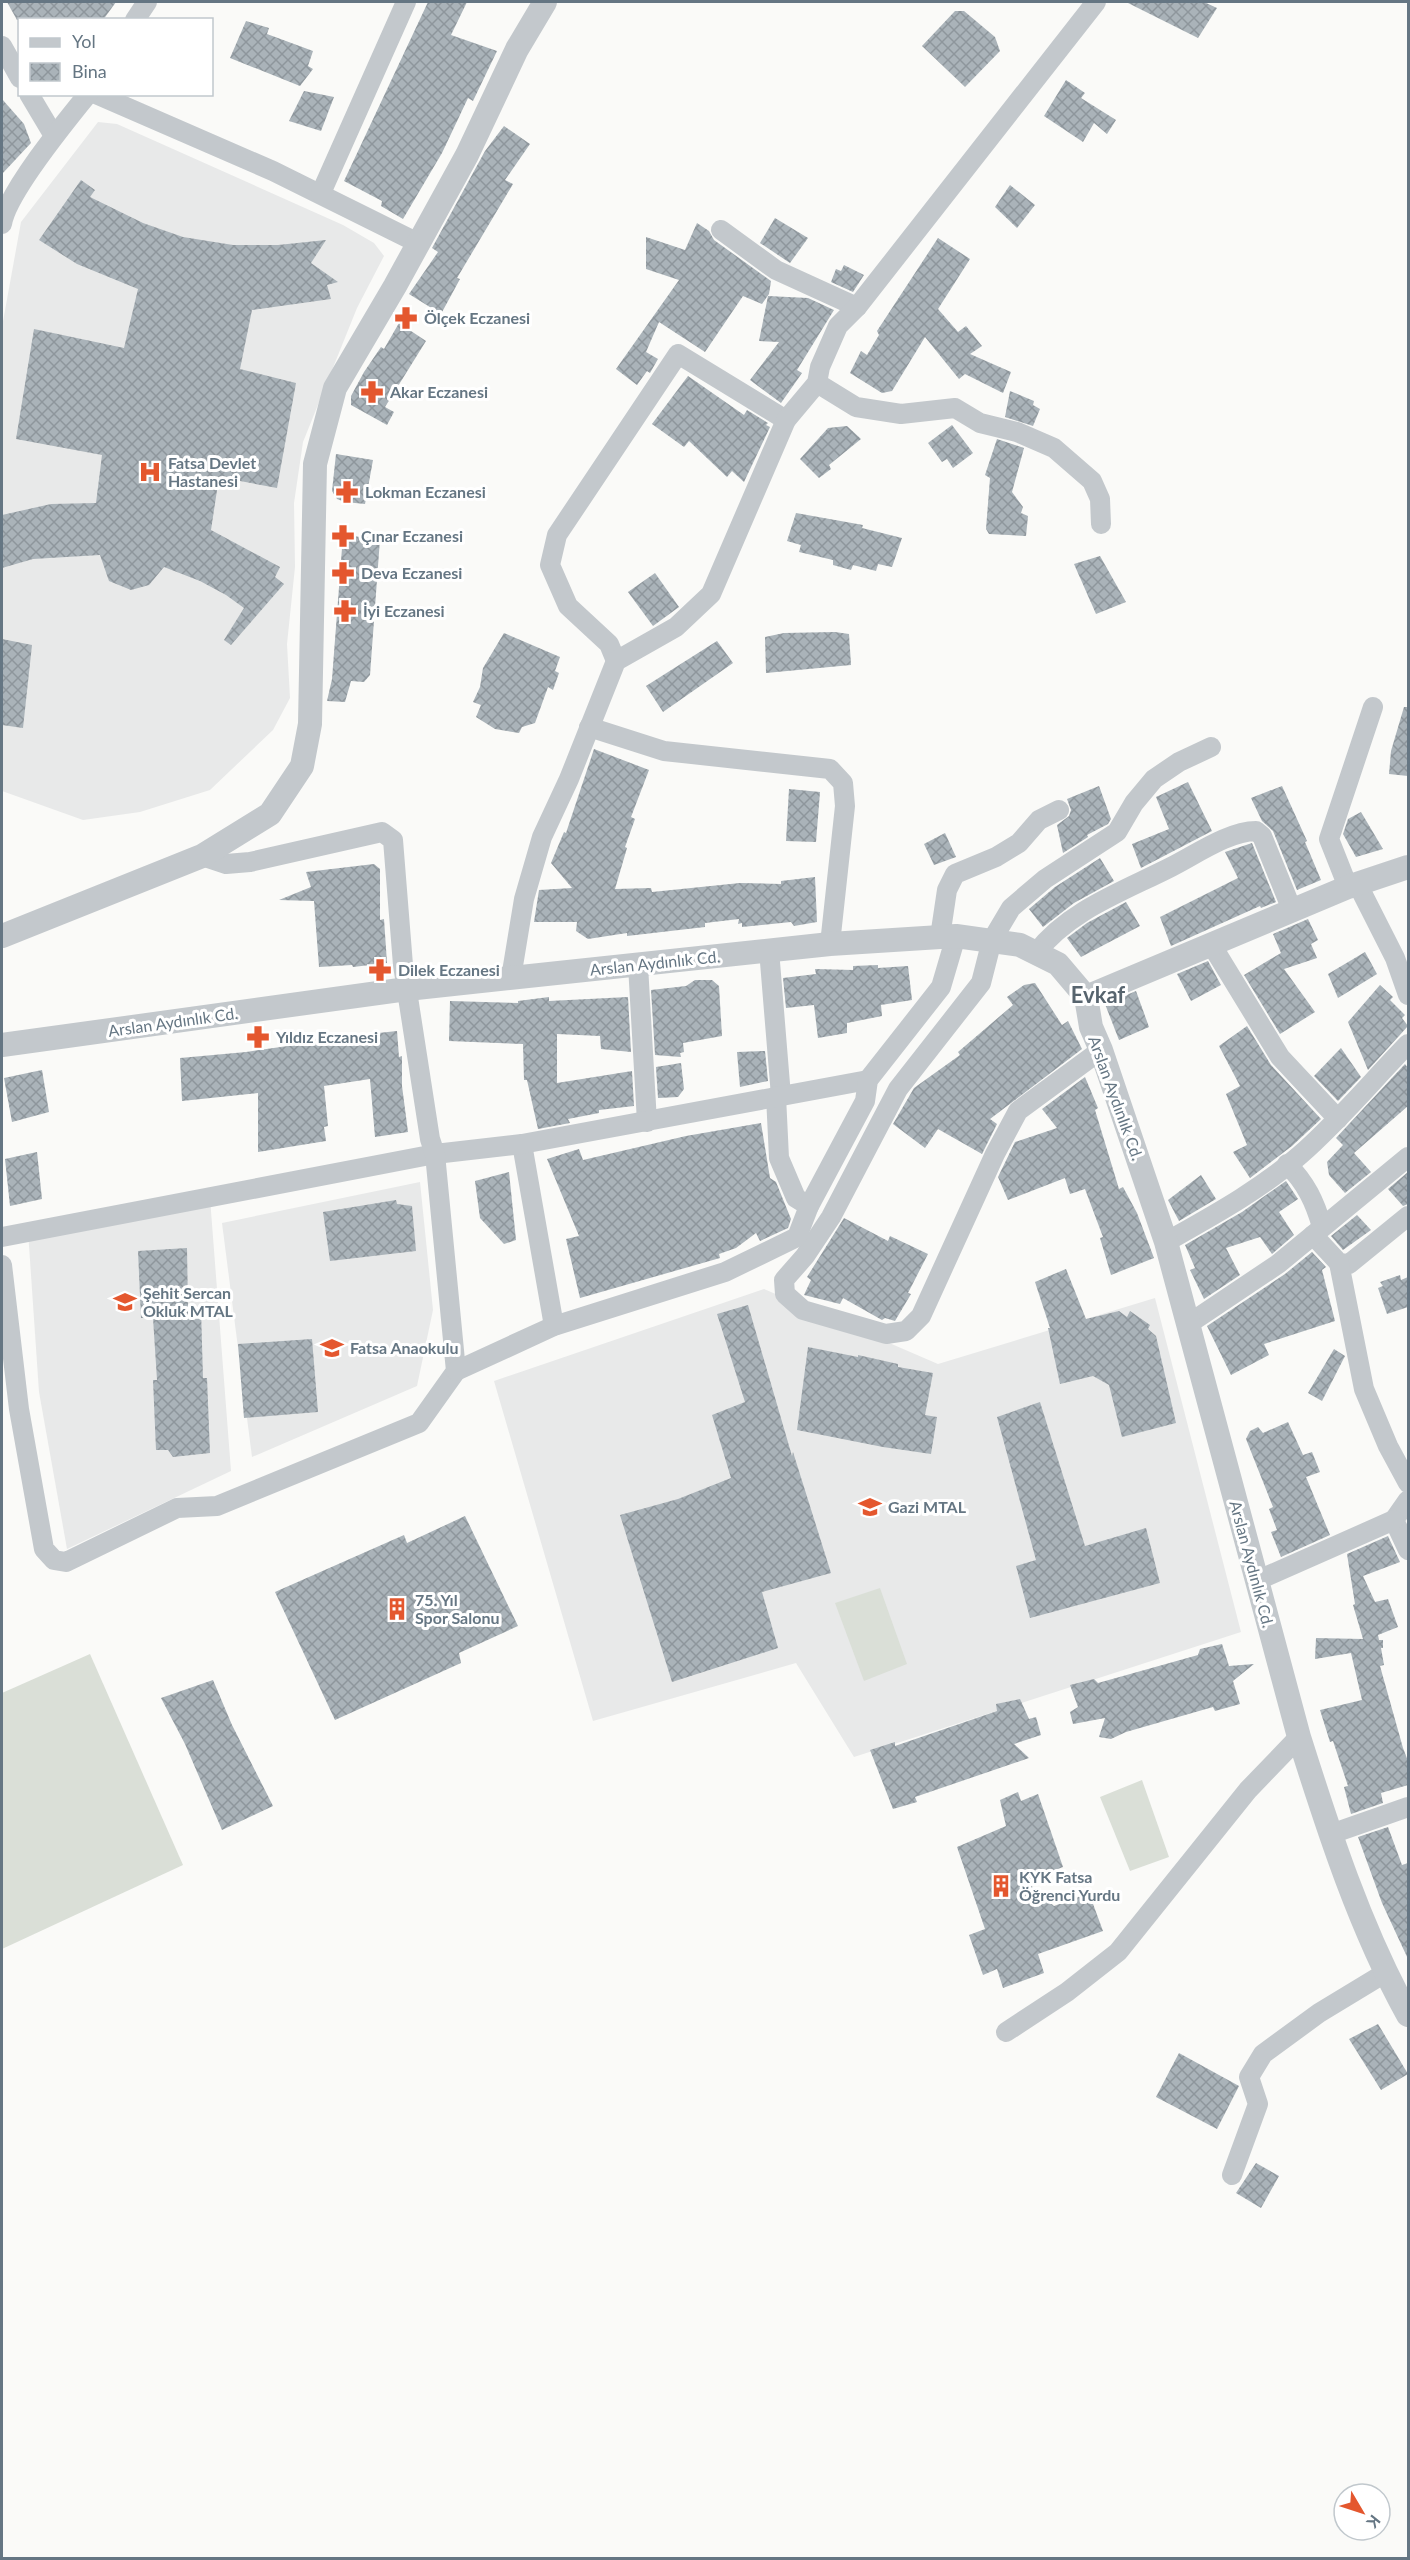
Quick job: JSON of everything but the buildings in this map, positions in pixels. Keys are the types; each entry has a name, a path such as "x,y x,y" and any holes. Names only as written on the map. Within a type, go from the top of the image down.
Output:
{"street":[{"path":"136,18 147,2"},
{"path":"321,193 406,2"},
{"path":"2,936 202,856 270,814 302,766 310,724 315,464 335,388 396,286 467,155 517,49 545,2"},
{"path":"511,978 524,899 542,837 615,661 676,627 711,594 786,420 817,383 820,367 838,326 857,307 1096,2"},
{"path":"2,46 18,74"},
{"path":"30,96 54,136"},
{"path":"2,218 54,136 86,96"},
{"path":"101,96 321,193 418,243"},
{"path":"721,230 776,270 857,307"},
{"path":"615,661 609,644 568,606 550,565 557,535 678,354 786,420"},
{"path":"817,383 856,407 901,414 955,408 980,423 1017,432 1053,448 1092,481 1100,499 1101,524"},
{"path":"1373,707 1329,839 1352,885 1395,958 1408,995"},
{"path":"589,727 664,751 830,769 843,783 845,806 830,944"},
{"path":"1101,1050 1018,1111 994,1154 921,1316 906,1331 886,1334 803,1310 785,1294 784,1280 805,1256 831,1217 898,1089 981,983 992,940 1011,908 1045,879 1117,832 1134,803 1154,779 1179,762 1211,747"},
{"path":"2,1265 19,1409 44,1549 54,1560 66,1562 177,1508 217,1506 419,1424 456,1371 554,1326 725,1272 797,1237 809,1206 865,1101 868,1080 941,987 948,936 947,890 955,874 996,857 1019,843 1039,820 1059,810"},
{"path":"1036,953 1047,938 1103,899 1211,846 1248,831 1256,831 1262,836 1292,910"},
{"path":"202,856 226,864 250,862 382,832 393,840 403,964 430,1139 435,1154 456,1371"},
{"path":"1086,997 1352,885 1408,867"},
{"name":"Arslan Aydınlık Cd.","path":"2,1045 407,989 830,944 948,936 1020,945 1058,964 1086,997 1091,1027 1101,1050 1166,1242 1299,1737 1330,1834 1385,1973 1408,2015"},
{"path":"1211,944 1280,1058 1338,1119"},
{"path":"769,950 778,1096 779,1158 796,1198 809,1206"},
{"path":"638,965 647,1122"},
{"path":"1166,1242 1225,1210 1287,1164 1338,1119 1408,1044"},
{"path":"2,1236 435,1154 522,1144 868,1080"},
{"path":"522,1144 554,1326"},
{"path":"1187,1325 1278,1263 1408,1157"},
{"path":"1287,1164 1301,1178 1314,1201 1317,1231 1340,1263 1364,1389 1388,1446 1408,1484"},
{"path":"1340,1263 1349,1264 1408,1216"},
{"path":"1256,1581 1394,1520 1408,1500"},
{"path":"1394,1520 1408,1551"},
{"path":"1006,2032 1067,1992 1118,1952 1248,1790 1299,1737"},
{"path":"1330,1834 1408,1808"},
{"path":"1232,2175 1258,2104 1250,2077 1263,2054 1319,2013 1385,1973"}],"shaded area":[{"name":"Fatsa Devlet Hastanesi","path":"98,122 117,124 343,225 374,243 384,256 357,308 303,442 294,503 295,567 287,644 290,698 273,730 210,790 140,812 83,820 2,791 2,327 21,222"},
{"name":"Fatsa Anaokulu","path":"420,1182 433,1310 417,1386 252,1457 222,1223"},
{"path":"210,1198 231,1471 67,1549 39,1392 28,1231"},
{"name":"Gazi MTAL","path":"764,1289 938,1364 1155,1298 1241,1632 854,1757 796,1663 593,1721 494,1381"},
{"path":"880,1588 907,1664 864,1681 835,1603"},
{"path":"90,1654 183,1865 2,1949 2,1693"},
{"path":"1142,1780 1169,1857 1130,1871 1100,1797"}],"place":[{"name":"Ölçek Eczanesi","path":"406,318"},
{"name":"Akar Eczanesi","path":"372,392"},
{"name":"Fatsa Devlet Hastanesi","path":"150,472"},
{"name":"Lokman Eczanesi","path":"347,492"},
{"name":"Çınar Eczanesi","path":"343,536"},
{"name":"Deva Eczanesi","path":"343,573"},
{"name":"İyi Eczanesi","path":"345,611"},
{"name":"Dilek Eczanesi","path":"380,970"},
{"name":"Yıldız Eczanesi","path":"258,1037"},
{"name":"Şehit Sercan Okluk MTAL","path":"125,1302"},
{"name":"Fatsa Anaokulu","path":"332,1348"},
{"name":"Gazi MTAL","path":"870,1507"},
{"name":"75. Yıl Spor Salonu","path":"397,1609"},
{"name":"KYK Fatsa Öğrenci Yurdu","path":"1001,1886"}],"district":[{"name":"Evkaf","path":"1098,995"}]}
